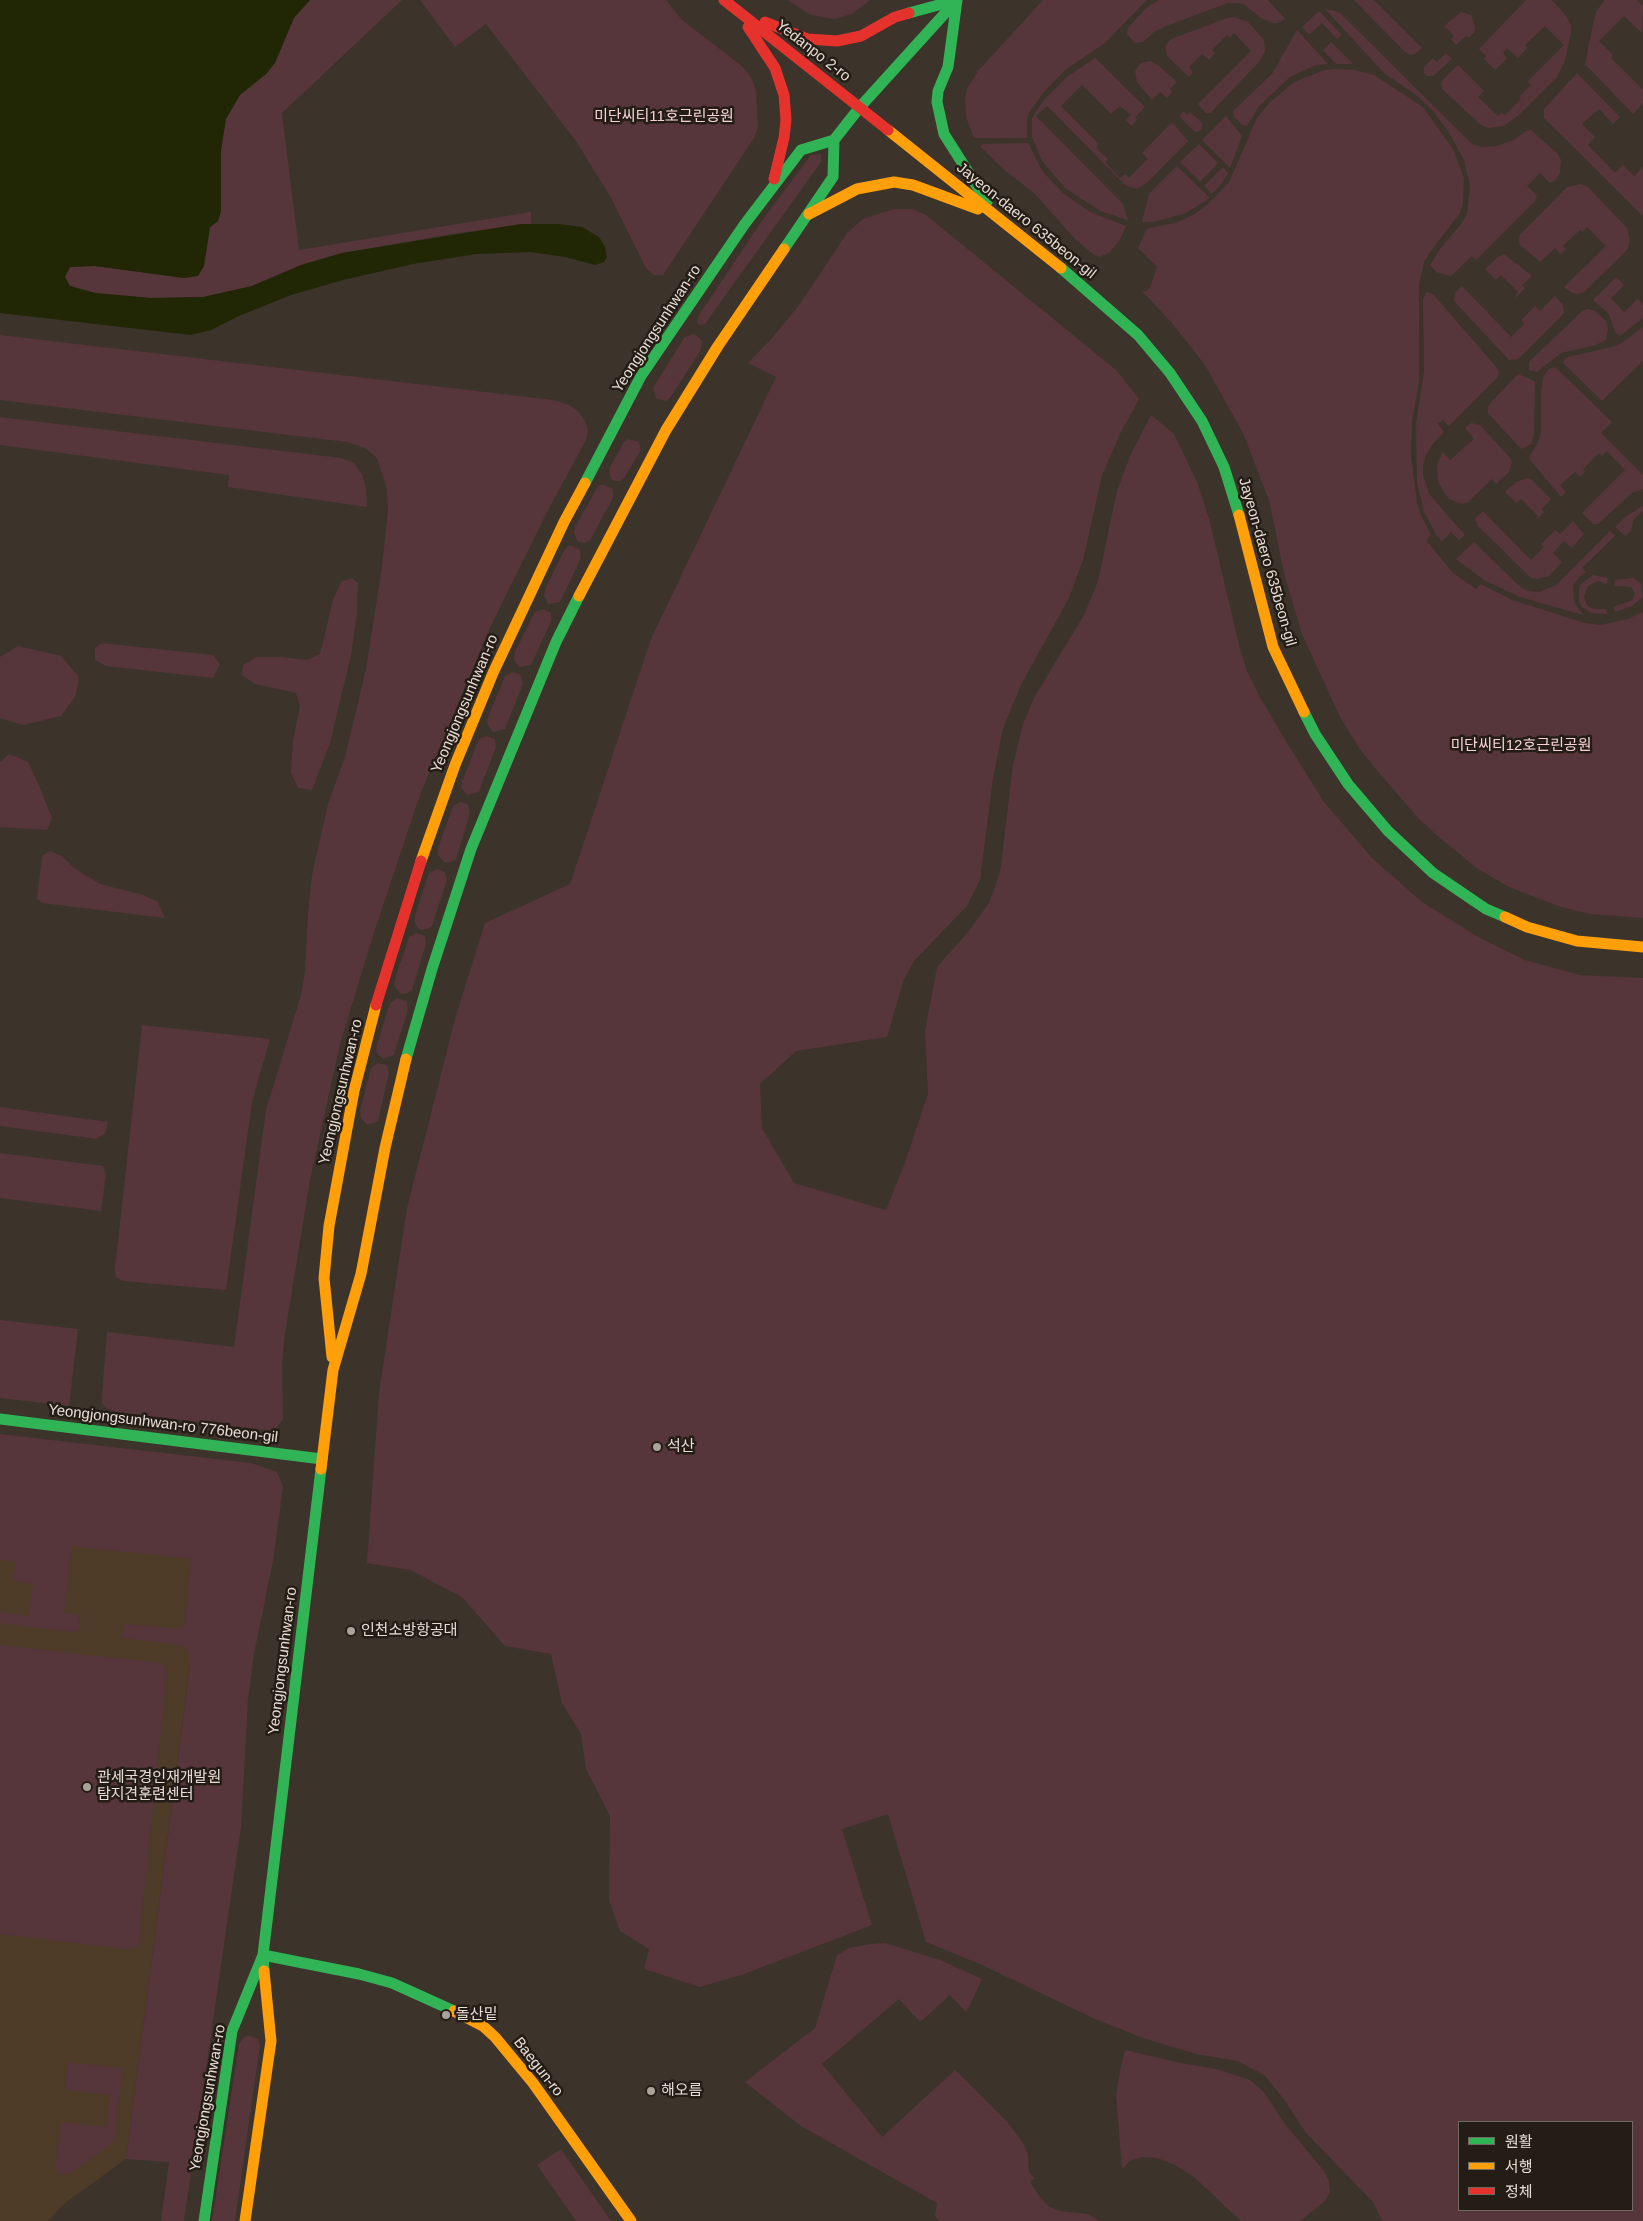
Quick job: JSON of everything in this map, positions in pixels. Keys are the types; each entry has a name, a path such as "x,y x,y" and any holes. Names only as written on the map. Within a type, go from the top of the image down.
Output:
{"main road":[{"name":"Yedanpo 2-ro","path":"724,0 860,107"},
{"path":"735,8 808,39 838,42 861,36 895,17 957,0"},
{"path":"834,140 860,107 957,0"},
{"path":"957,0 948,67 938,91 937,102 940,122 944,134 995,215"},
{"path":"735,8 775,68 784,95 786,120 784,138 771,189"},
{"name":"Jayeon-daero 635beon-gil","path":"860,107 1060,267 1138,335 1170,373 1202,421 1224,467 1236,501 1258,597 1273,647 1288,681 1315,734 1348,784 1388,831 1433,873 1486,909 1527,927 1577,941 1643,947"},
{"name":"Yeongjongsunhwan-ro","path":"245,2221 271,2041 263,1955 333,1370 361,1274 385,1148 407,1055 471,849 512,743 556,642 602,549 666,430 718,346 833,176 834,140 801,150 744,225 641,376 564,522 526,600 455,765 405,908 371,1022 354,1091 329,1226 324,1278 333,1370"},
{"path":"806,216 857,189 894,182 914,185 995,215"},
{"name":"Yeongjongsunhwan-ro 776beon-gil","path":"0,1420 322,1459"},
{"name":"Yeongjongsunhwan-ro","path":"204,2221 232,2031 263,1955"},
{"name":"Baegun-ro","path":"263,1955 359,1974 392,1983 426,1997 483,2026 495,2037 533,2084 631,2221"}],"shaded area":[{"path":"0,0 310,0 294,18 275,63 266,74 240,95 226,119 221,151 221,211 218,221 210,227 204,266 198,276 184,278 95,266 70,267 65,277 70,286 95,293 151,298 203,297 252,286 301,265 342,253 520,224 558,224 582,227 599,237 605,247 607,257 604,262 595,265 565,257 530,252 476,254 413,264 343,280 291,295 239,316 211,330 191,335 0,313"},
{"name":"관세국경인재개발원 탐지견훈련센터","path":"0,1508 207,1533 126,2159 65,2203 48,2221 0,2221"}],"green space":[{"path":"310,0 402,0 282,113 299,250 531,212 531,224 451,234 342,253 301,265 252,286 203,297 151,298 95,293 70,286 65,277 70,267 94,266 184,278 198,276 204,266 210,227 218,221 221,211 221,151 225,119 240,95 266,74 274,63 294,18"},
{"name":"미단씨티11호근린공원","path":"420,0 666,0 682,20 742,66 751,77 756,90 758,128 754,138 663,275 654,275 646,268 611,198 576,141 486,24 455,47"},
{"path":"787,0 870,0 852,14 835,19 811,15"},
{"path":"1043,0 1147,0 1105,43 1065,70 1044,92 1030,111 1027,119 1027,138 974,138 966,117 965,97 967,89 978,71"},
{"path":"1159,0 1268,0 1285,19 1278,23 1273,23 1261,18 1243,4 1228,3 1166,26 1154,32 1143,42 1135,43 1127,34 1128,28 1147,7"},
{"path":"1354,0 1374,0 1422,48 1415,54 1410,55 1405,52"},
{"path":"1526,0 1552,0 1566,16 1571,25 1571,33 1565,61 1557,77 1520,114 1504,126 1488,128 1481,125 1442,89 1441,82 1458,65 1484,91 1478,97 1498,116 1502,113 1505,115 1521,99 1519,97 1531,85 1528,81 1564,45 1545,26 1525,45 1527,48 1518,58 1507,48 1503,53 1507,58 1495,70 1484,59 1486,56 1479,49"},
{"path":"1605,0 1637,0 1643,6 1642,33 1624,16 1599,41 1613,55 1611,58 1643,90 1643,103 1633,114 1585,64 1594,19 1597,10"},
{"path":"1326,10 1340,13 1472,144 1481,147 1497,146 1514,140 1526,131 1531,130 1558,154 1561,160 1560,173 1555,181 1550,183 1540,173 1527,186 1537,196 1535,201 1476,260 1472,256 1451,276 1436,272 1430,265 1440,249 1462,223 1467,213 1470,187 1464,160 1448,131 1433,111 1415,94 1385,74"},
{"path":"1319,11 1342,35 1337,39 1322,23 1309,35 1302,27"},
{"path":"1461,12 1471,15 1475,27 1474,33 1468,38 1466,36 1456,45 1451,39 1454,36 1444,26"},
{"path":"1235,17 1248,22 1264,40 1265,52 1259,62 1211,113 1206,113 1198,104 1251,51 1234,33 1230,38 1227,35 1212,50 1215,53 1209,60 1202,54 1189,67 1193,72 1189,77 1167,56 1165,46 1171,39 1227,18"},
{"path":"1297,30 1328,64 1316,65 1290,77 1259,106 1247,126 1243,125 1234,117 1233,111 1272,74"},
{"path":"1331,42 1353,64 1336,64 1323,50"},
{"path":"1446,53 1452,59 1433,76 1427,76 1424,73 1424,67 1433,58 1437,62"},
{"path":"1095,58 1145,107 1135,117 1137,120 1131,126 1126,120 1131,115 1120,106 1111,114 1082,85 1061,106 1099,144 1096,148 1108,159 1105,162 1120,178 1125,174 1129,178 1148,159 1142,153 1172,122 1188,141 1147,183 1136,189 1125,185 1047,106 1036,116 1123,204 1128,220 1100,211 1065,188 1042,161 1032,137 1032,118 1043,101 1068,76"},
{"path":"1150,61 1159,66 1177,82 1170,89 1172,92 1167,98 1160,92 1152,100 1137,82 1135,71 1138,66 1141,63"},
{"name":"미단씨티12호근린공원","path":"1325,70 1355,70 1374,75 1423,107 1453,149 1464,178 1463,203 1460,213 1424,262 1419,286 1419,382 1412,422 1411,456 1417,502 1431,535 1426,540 1453,573 1476,589 1481,584 1512,600 1585,623 1600,625 1628,619 1642,612 1643,614 1643,918 1590,914 1561,907 1509,887 1478,869 1418,818 1359,748 1340,717 1302,634 1285,577 1269,501 1244,435 1205,365 1172,323 1142,291 1147,291 1150,287 1157,267 1138,248 1148,228 1175,223 1193,215 1207,205 1229,182 1257,118 1268,104 1290,85 1301,79"},
{"path":"1577,73 1620,117 1613,124 1599,109 1582,124 1595,137 1588,145 1615,173 1623,165 1634,176 1643,167 1643,216 1544,118 1544,109"},
{"path":"1184,111 1187,115 1190,112 1202,123 1202,129 1197,132 1194,131 1179,116"},
{"path":"1226,116 1242,136 1230,168 1202,140"},
{"path":"1028,143 1043,172 1063,193 1090,212 1126,226 1120,240 1109,253 1099,257 1093,254 1075,239 1035,194 1002,168 980,146 983,144"},
{"path":"1199,144 1218,163 1200,182 1180,162"},
{"path":"821,154 821,162 705,324 699,325 697,322 699,315 761,222 811,155"},
{"path":"1177,166 1210,198 1186,213 1154,222 1142,222 1149,194"},
{"path":"1223,167 1228,173 1212,194 1204,186"},
{"path":"1581,184 1588,187 1627,228 1630,241 1628,248 1623,254 1583,293 1577,294 1564,287 1606,246 1587,227 1582,232 1580,230 1563,246 1566,249 1561,254 1555,248 1540,262 1520,245 1519,240 1520,235 1567,187"},
{"path":"894,209 912,209 926,215 1116,370 1139,399 1121,432 1102,475 1083,560 1069,598 1022,683 1003,728 993,778 980,880 967,906 914,961 904,979 887,1037 796,1051 760,1084 762,1128 794,1183 886,1210 906,1160 928,1094 925,1031 937,967 968,932 989,903 1000,873 1013,765 1023,724 1035,696 1084,615 1098,581 1117,491 1130,456 1151,415 1174,434 1198,484 1210,522 1247,671 1284,738 1324,802 1372,858 1422,902 1480,938 1525,960 1580,975 1643,978 1643,2221 1382,2221 1373,2202 1306,2133 1283,2098 1264,2075 1237,2061 1196,2054 1143,2038 1093,2018 982,1965 926,1942 888,1814 842,1829 872,1925 744,1974 700,1987 644,1969 649,1949 620,1931 609,1900 610,1816 586,1769 581,1734 562,1703 551,1654 505,1646 462,1597 410,1570 367,1563 379,1393 407,1208 455,1019 485,923 570,884 651,639 776,377 748,363 800,304 847,233 863,219"},
{"path":"1504,254 1532,276 1522,285 1525,288 1514,299 1518,292 1501,275 1496,280 1485,269"},
{"path":"1616,277 1624,285 1611,298 1624,312 1638,299 1643,305 1643,318 1620,336 1615,332 1609,314 1593,300"},
{"path":"1462,286 1511,337 1524,324 1521,320 1535,306 1540,311 1555,296 1563,305 1564,313 1518,359 1509,360 1454,301 1455,293"},
{"path":"1427,292 1433,294 1499,372 1498,377 1449,426 1443,420 1438,424 1444,432 1432,445 1426,455 1423,466 1423,475 1429,494 1465,535 1459,540 1451,532 1442,541 1437,536 1424,512 1417,482 1416,424 1424,371 1423,299"},
{"path":"1583,310 1595,311 1606,321 1608,328 1606,340 1596,345 1561,353 1537,372 1529,370 1529,362"},
{"path":"1643,327 1643,361 1602,401 1563,363 1565,358 1612,347 1623,342"},
{"path":"692,334 702,341 701,350 670,398 666,401 656,398 653,388 684,338"},
{"path":"0,335 553,400 569,405 578,411 585,421 588,431 586,440 546,514 488,632 420,795 372,939 340,1044 310,1180 285,1334 282,1364 283,1419 274,1431 115,1412 107,1408 102,1403 102,1395 107,1332 234,1347 266,1110 301,995 305,972 312,875 328,804 345,757 366,669 382,567 388,510 387,489 377,458 365,448 347,442 0,400"},
{"path":"1555,367 1612,422 1601,433 1643,475 1643,489 1632,493 1598,524 1593,524 1582,513 1625,470 1607,451 1602,456 1599,453 1583,469 1585,472 1580,477 1575,472 1560,485 1566,492 1561,497 1530,460 1541,432 1543,377 1549,369"},
{"path":"1518,374 1535,383 1534,435 1531,444 1521,449 1488,413 1488,407 1491,402"},
{"path":"0,417 341,458 354,463 362,474 366,488 367,507 228,487 229,475 0,445"},
{"path":"1471,423 1480,425 1511,459 1512,463 1509,472 1496,484 1492,479 1468,502 1462,504 1449,499 1445,494 1438,482 1437,464 1443,452 1450,460 1474,439 1465,428"},
{"path":"628,439 639,442 641,450 624,478 621,481 615,481 611,479 609,469 624,442"},
{"path":"1527,478 1532,480 1551,499 1542,509 1544,512 1534,522 1538,516 1521,499 1516,503 1505,492 1516,482"},
{"path":"600,485 613,489 613,498 590,540 585,543 578,542 574,533 575,527"},
{"path":"1643,506 1643,511 1634,519 1631,530 1625,536 1615,527 1625,517"},
{"path":"1483,511 1531,560 1544,547 1541,544 1555,530 1560,534 1573,521 1584,534 1572,548 1564,541 1553,553 1562,562 1549,576 1537,579 1531,578 1478,526 1475,519"},
{"path":"1610,531 1615,536 1582,568 1586,572 1580,576 1573,586 1574,602 1583,615 1520,597 1484,580 1456,559 1474,542 1519,586 1528,591 1539,592 1556,585"},
{"path":"568,546 580,550 581,558 560,602 548,604 544,595 545,589"},
{"path":"1593,575 1608,578 1607,584 1598,581 1588,586 1584,596 1585,601 1588,606 1594,609 1606,609 1607,614 1592,613 1582,607 1579,602 1580,585"},
{"path":"352,578 358,583 357,614 351,655 330,743 312,790 298,788 291,773 293,740 300,706 296,693 255,684 242,675 243,665 257,657 307,660 320,654 333,600 341,582"},
{"path":"1633,578 1641,583 1643,597 1632,606 1615,612 1613,607 1632,600 1635,593 1631,587 1614,586 1615,580"},
{"path":"543,609 551,613 551,621 531,665 519,667 514,659 515,652 535,612"},
{"path":"102,643 213,655 220,664 213,678 106,666 95,660 95,648"},
{"path":"18,646 61,656 79,677 76,695 61,716 23,725 0,718 0,657"},
{"path":"513,672 521,675 523,684 505,729 493,732 487,724 488,717 505,676"},
{"path":"487,736 495,739 496,747 479,792 467,795 461,787 462,781 479,739"},
{"path":"9,754 28,762 52,818 47,830 0,827 0,762"},
{"path":"460,802 468,804 470,813 456,859 444,862 438,855 438,848 453,806"},
{"path":"50,851 62,856 74,868 100,884 143,895 158,902 165,918 42,903 37,899 42,856"},
{"path":"437,869 445,872 447,880 432,926 421,930 415,922 415,915 429,873"},
{"path":"416,933 425,936 426,944 412,990 401,994 394,986 395,979 409,937"},
{"path":"397,998 406,1001 408,1009 394,1055 383,1059 376,1052 377,1045 390,1003"},
{"path":"142,1025 270,1039 252,1102 226,1290 123,1281 116,1277 115,1268"},
{"path":"378,1063 387,1065 389,1073 378,1121 367,1125 361,1118 360,1111 371,1068"},
{"path":"0,1107 108,1122 106,1132 97,1139 0,1126"},
{"path":"0,1153 103,1166 106,1174 101,1211 0,1198"},
{"path":"0,1320 78,1329 69,1406 0,1398"},
{"path":"0,1434 251,1463 277,1472 283,1487 273,1561 254,1654 248,1699 241,1827 184,2221 161,2221 169,2162 126,2159 190,1666 188,1652 181,1645 122,1638 124,1624 184,1629 191,1559 72,1546 64,1613 79,1615 80,1629 74,1632 0,1623 0,1612 29,1616 33,1584 13,1581 16,1562 0,1560"},
{"path":"0,1645 159,1663 165,1667 167,1673 139,1942 136,1948 123,1949 0,1934"},
{"path":"885,1943 940,1960 982,1979 973,1999 966,2012 950,1995 920,2022 899,1999 822,2064 882,2137 955,2070 1008,2123 1023,2143 1028,2155 1029,2172 1035,2178 1030,2182 1048,2206 1060,2211 1088,2214 1099,2221 939,2221 935,2216 937,2203 801,2126 745,2082 815,2028 837,1955 849,1948"},
{"path":"248,2035 258,2039 260,2045 235,2221 212,2221 239,2044"},
{"path":"1125,2050 1216,2069 1250,2080 1263,2091 1285,2124 1324,2171 1329,2181 1330,2192 1325,2201 1300,2221 1241,2221 1194,2177 1175,2165 1157,2158 1142,2157 1130,2161 1122,2169 1116,2095"},
{"path":"68,2062 123,2068 114,2139 110,2145 71,2173 63,2175 55,2170 61,2122 106,2127 110,2095 65,2090"},
{"path":"561,2149 611,2221 576,2221 537,2165"}],"traffic: fast":[{"path":"909,13 957,0 948,67 938,91 937,102 944,134 987,202"},
{"path":"784,249 833,177 834,140 860,107 957,0"},
{"path":"585,483 641,376 744,225 801,150 834,140"},
{"path":"1061,268 1138,335 1170,373 1202,421 1224,467 1239,515"},
{"path":"406,1059 432,969 471,849 556,642 579,596"},
{"path":"1304,712 1315,734 1348,784 1388,831 1433,873 1486,909 1505,917"},
{"path":"0,1419 322,1459"},
{"path":"264,1971 263,1955 321,1469"},
{"path":"204,2221 232,2031 263,1955 359,1974 392,1983 454,2011"}],"traffic: slow":[{"path":"888,130 1061,268"},
{"path":"809,214 857,189 894,182 913,185 978,209"},
{"path":"579,596 666,430 718,346 784,249"},
{"path":"421,861 455,765 493,673 564,522 585,483"},
{"path":"1239,515 1273,647 1304,712"},
{"path":"1505,917 1527,927 1577,941 1643,947"},
{"path":"332,1357 324,1278 329,1226 354,1091 376,1005"},
{"path":"321,1469 333,1370 361,1274 385,1148 406,1059"},
{"path":"245,2221 271,2041 264,1971"},
{"path":"454,2011 483,2026 495,2037 533,2083 631,2221"}],"traffic: jam":[{"path":"724,0 888,130"},
{"path":"765,22 808,39 837,41 861,36 895,17 909,13"},
{"path":"748,27 775,68 784,95 786,120 784,138 774,179"},
{"path":"376,1005 421,861"}],"place":[{"name":"석산","path":"657,1447"},
{"name":"인천소방항공대","path":"351,1631"},
{"name":"관세국경인재개발원 탐지견훈련센터","path":"87,1787"},
{"name":"돌산밑","path":"446,2015"},
{"name":"해오름","path":"651,2091"}]}
